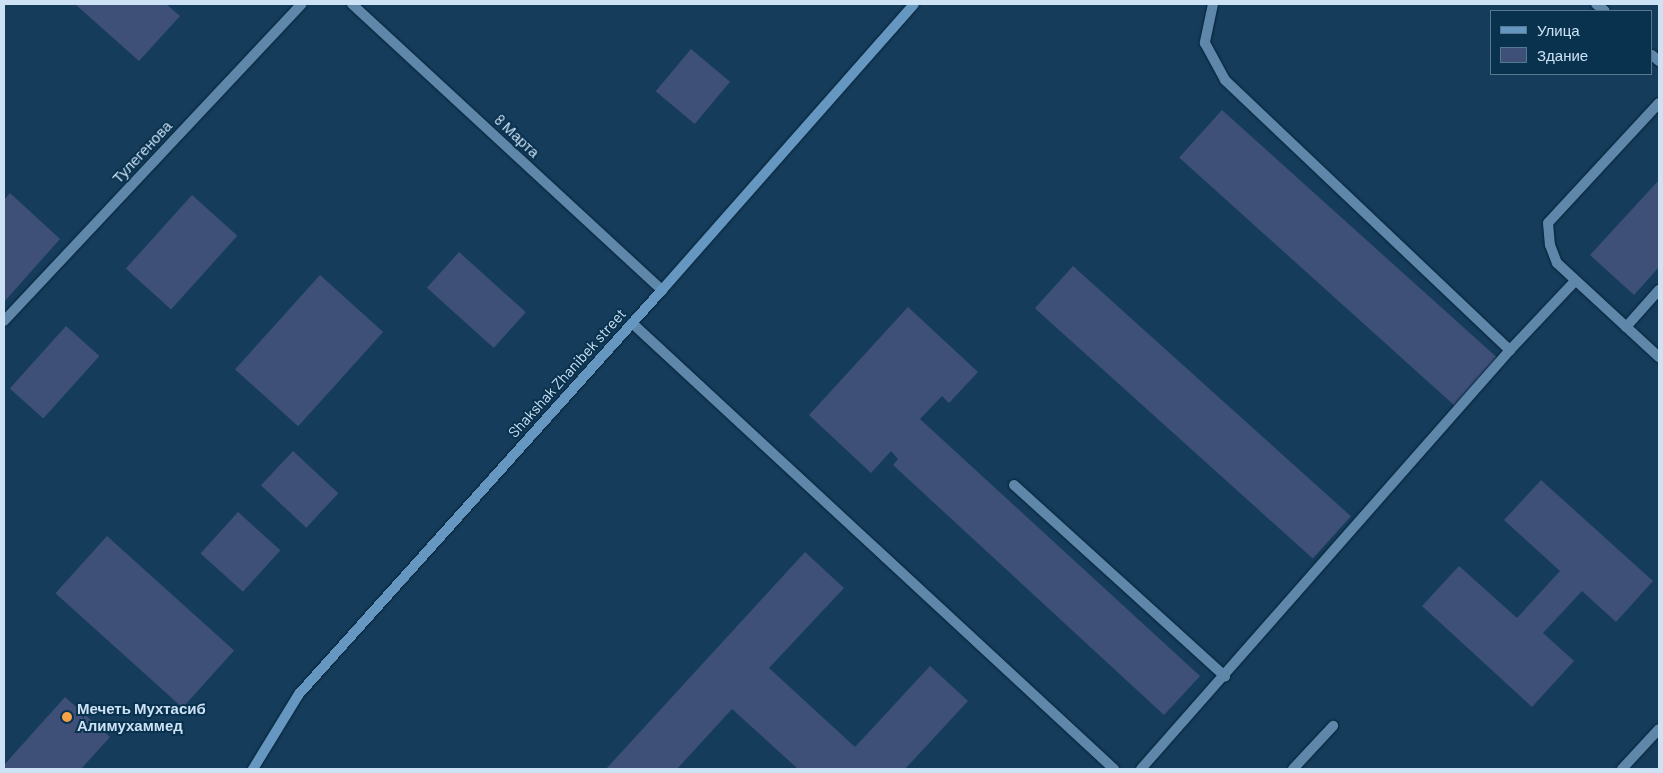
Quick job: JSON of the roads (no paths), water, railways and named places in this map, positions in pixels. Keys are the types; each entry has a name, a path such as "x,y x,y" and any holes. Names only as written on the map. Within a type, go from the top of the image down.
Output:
{"main road":[{"name":"Shakshak Zhanibek street","path":"253,769 299,694 662,290 914,4"}],"street":[{"name":"Тулегенова","path":"4,320 302,4"},
{"name":"8 Марта","path":"352,4 662,290"},
{"path":"1213,4 1205,42 1226,80 1510,350"},
{"path":"1659,103 1548,223 1550,245 1557,263 1659,357"},
{"path":"1141,769 1225,676 1510,350 1575,281"},
{"path":"1626,327 1659,290"},
{"path":"632,323 1114,769"},
{"path":"1014,485 1225,676"},
{"path":"1294,769 1333,726"},
{"path":"1622,769 1659,729"}],"place":[{"name":"Мечеть Мухтасиб Алимухаммед","path":"67,717"}]}
